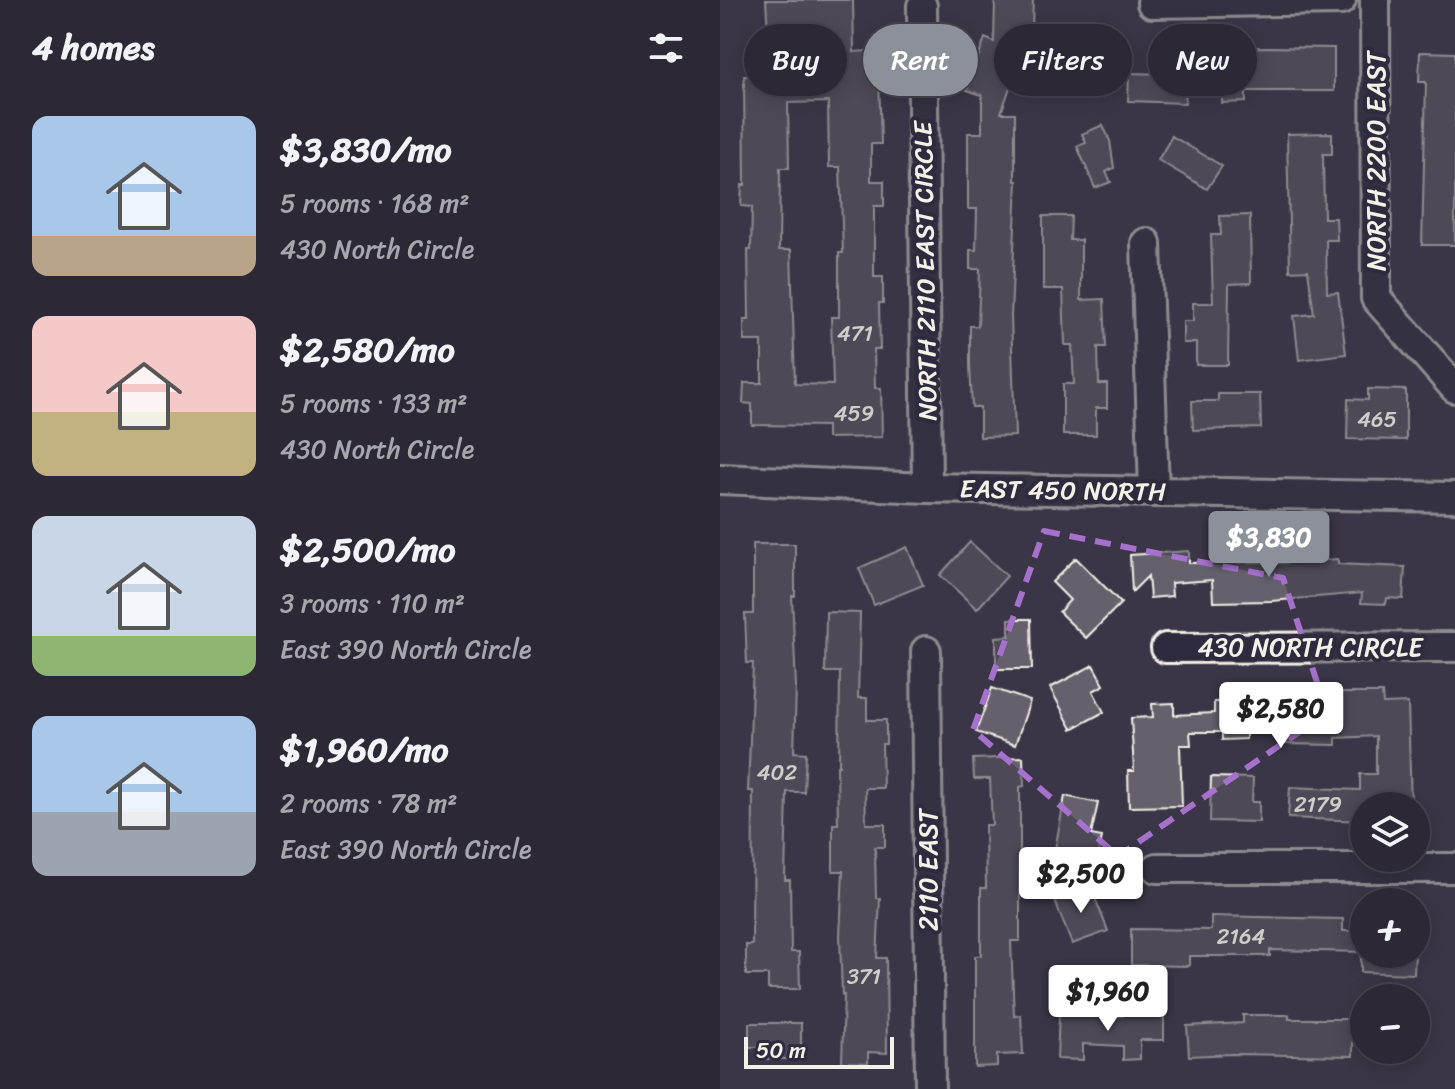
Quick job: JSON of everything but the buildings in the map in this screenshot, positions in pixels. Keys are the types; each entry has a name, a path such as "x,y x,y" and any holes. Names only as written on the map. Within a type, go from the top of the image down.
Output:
{"street":[{"path":"1152,3 1341,0"},
{"name":"NORTH 2200 EAST","path":"1375,0 1376,298 1455,388"},
{"name":"NORTH 2110 EAST CIRCLE","path":"922,6 927,488"},
{"path":"1146,243 1154,492"},
{"name":"EAST 450 NORTH","path":"720,479 927,488 1455,497"},
{"name":"430 NORTH CIRCLE","path":"1166,648 1455,647"},
{"name":"2110 EAST","path":"926,651 930,1089"},
{"path":"1157,868 1455,868"}],"highlighted area":[{"path":"1044,531 1283,578 1327,713 1118,856 973,730"}]}
